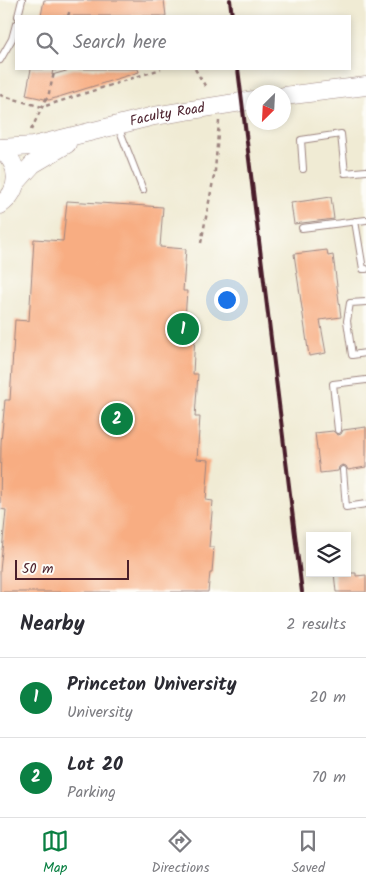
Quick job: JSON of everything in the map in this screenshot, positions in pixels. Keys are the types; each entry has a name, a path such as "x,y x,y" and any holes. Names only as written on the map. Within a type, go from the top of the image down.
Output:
{"street":[{"path":"291,95 366,86"},
{"name":"Faculty Road","path":"0,149 33,146 154,116 246,101"},
{"name":"Faculty Road","path":"0,205 8,199 16,183 33,164 82,135"},
{"path":"0,149 7,154 13,163 16,183"}],"lane":[{"path":"18,15 22,0"},
{"path":"0,60 12,39 15,28"},
{"path":"118,124 143,190"},
{"path":"303,169 301,140 341,134 345,173 366,171"},
{"path":"302,228 366,220"},
{"path":"355,221 364,269"},
{"path":"366,302 350,303 346,321 352,355 366,353"},
{"path":"338,430 333,384 366,380"},
{"path":"343,470 346,507 366,504"}],"path":[{"path":"68,15 70,10"},
{"path":"28,135 49,93 55,70"},
{"path":"0,96 42,106 159,70"},
{"path":"196,70 207,89"},
{"path":"201,243 215,171 219,120"}],"building":[{"path":"44,0 164,0 166,15 41,15"},
{"path":"31,70 53,70 52,75 70,70 138,70 139,72 49,100 26,95"},
{"path":"331,197 334,219 294,224 291,203"},
{"path":"67,201 163,207 160,247 186,249 183,291 187,291 184,332 195,333 193,374 198,374 195,417 200,417 197,459 209,460 206,500 213,501 209,547 214,547 208,592 0,592 0,571 6,510 0,509 1,442 5,400 10,400 15,320 29,321 34,239 63,241"},
{"path":"327,250 328,256 333,255 341,317 320,320 326,353 309,356 294,254"},
{"path":"366,427 366,467 348,470 346,466 342,465 338,471 320,473 315,433 333,431 338,435 343,430"},
{"path":"351,573 356,573 356,576 366,575 366,592 336,592 334,577 351,577"}],"railway":[{"path":"230,0 232,15"},
{"path":"238,70 302,592"}],"place":[{"name":"Princeton University","path":"183,329"},
{"name":"Lot 20","path":"117,419"}]}
